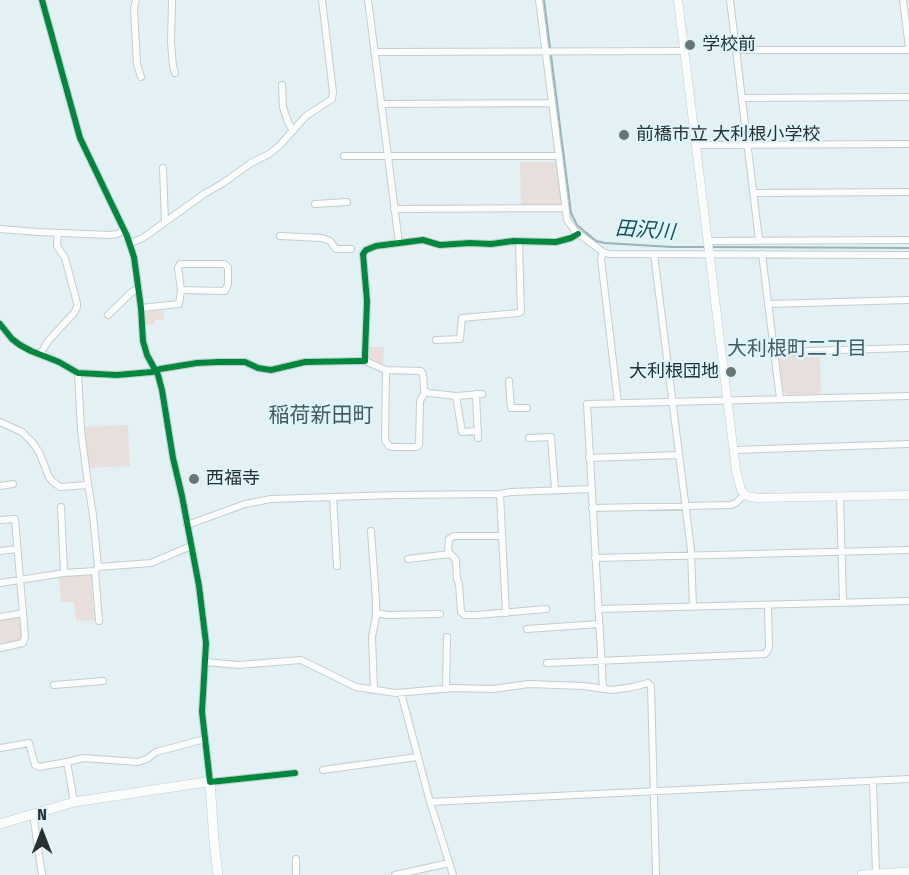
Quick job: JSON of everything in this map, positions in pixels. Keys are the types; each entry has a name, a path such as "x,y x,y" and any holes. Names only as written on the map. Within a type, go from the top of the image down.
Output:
{"main road":[{"path":"0,824 74,802 210,782 218,875"},
{"path":"862,875 907,873"}],"street":[{"path":"42,0 80,138 130,243 136,266 143,341 162,390 174,465 199,586 206,643 202,701 210,782 295,773"},
{"path":"136,0 134,8 141,77"},
{"path":"172,0 171,43 175,73"},
{"path":"130,243 143,238 251,163 269,154 306,116 332,99 334,94 322,0"},
{"path":"368,0 399,243"},
{"path":"539,0 558,156 569,224 578,234 603,252 609,254 909,255"},
{"path":"678,0 738,482 741,490 757,498 909,495"},
{"path":"730,0 759,240"},
{"path":"736,50 909,49 903,0"},
{"path":"374,52 684,51"},
{"path":"282,85 283,107 293,131"},
{"path":"742,98 909,97"},
{"path":"381,104 552,103"},
{"path":"696,145 909,144"},
{"path":"344,156 558,156"},
{"path":"163,168 165,222"},
{"path":"754,193 909,192"},
{"path":"315,204 347,202"},
{"path":"394,209 565,208"},
{"path":"0,229 114,235 124,230"},
{"path":"40,355 48,341 77,307 65,258 57,246 58,233"},
{"path":"365,361 367,301 363,254 366,250 423,240 440,245 556,242 578,234"},
{"path":"280,236 322,238 330,241 336,249 351,249"},
{"path":"847,240 847,254"},
{"path":"708,241 909,240"},
{"path":"436,340 460,339 462,318 525,311 519,242"},
{"path":"603,252 601,259 618,403"},
{"path":"654,254 692,555 693,607"},
{"path":"762,254 780,399"},
{"path":"141,308 179,304 181,290 178,268 180,264 224,264 228,266 228,284 225,291 181,290"},
{"path":"108,315 133,291 139,289"},
{"path":"768,304 909,300"},
{"path":"0,324 16,342 25,348 78,373 117,375 218,362 245,362 258,368 272,370 305,362 365,361 386,370 422,372 425,392 420,400 419,445 416,447 389,446 385,440 386,370"},
{"path":"774,352 909,348"},
{"path":"78,373 81,430 93,515 99,621"},
{"path":"509,381 511,408 527,408"},
{"path":"425,392 456,396 479,394 478,435 462,432 456,396"},
{"path":"603,688 587,404 909,396"},
{"path":"0,422 22,432 32,442 39,452 49,477 60,487 88,485"},
{"path":"530,438 551,437 555,490"},
{"path":"735,450 909,444"},
{"path":"590,458 679,455"},
{"path":"0,486 13,484"},
{"path":"187,525 245,504 271,499 500,494 591,489"},
{"path":"500,494 506,613"},
{"path":"592,508 731,505 745,494"},
{"path":"840,496 843,603"},
{"path":"333,497 337,566"},
{"path":"61,507 64,573"},
{"path":"0,519 15,519 25,637 23,643 0,648"},
{"path":"371,531 376,613 372,637 374,690"},
{"path":"502,536 452,537 449,541 448,551 456,560 460,609 463,614 546,609"},
{"path":"0,583 151,563 191,546"},
{"path":"0,551 17,549"},
{"path":"595,558 909,550"},
{"path":"408,559 450,554"},
{"path":"598,609 909,602"},
{"path":"547,663 765,654 769,647 768,605"},
{"path":"0,617 23,613"},
{"path":"376,613 388,615 440,614"},
{"path":"526,629 599,624"},
{"path":"446,689 447,637"},
{"path":"206,662 238,665 301,660 356,687 396,693 446,689 493,689 529,684 619,689 646,683 651,686 656,875"},
{"path":"54,685 103,681"},
{"path":"401,693 417,757 453,875"},
{"path":"0,748 29,742 37,766 83,758 138,762 156,752 205,739"},
{"path":"323,770 417,757"},
{"path":"67,762 74,802"},
{"path":"430,802 909,779"},
{"path":"873,781 876,874"},
{"path":"33,814 42,875"},
{"path":"296,859 296,875"},
{"path":"395,875 449,863"}],"shaded area":[{"path":"520,162 553,162 557,166 562,204 557,209 521,209"},
{"path":"149,311 164,311 164,320 155,320 155,324 145,325 145,315"},
{"path":"369,347 384,347 383,364 371,360"},
{"path":"820,354 821,394 787,395 783,391 779,357"},
{"path":"128,425 130,466 89,468 84,427"},
{"path":"92,574 95,620 76,621 74,602 61,602 59,576"},
{"path":"19,617 22,619 22,638 19,641 0,645 0,620"}],"waterway":[{"name":"田沢川","path":"544,0 571,213 577,225 596,241 605,243 706,247"},
{"name":"田沢川","path":"712,247 909,248"}],"cycle path":[{"path":"42,0 80,138 127,236 134,257 143,341 162,390 173,458 199,586 206,643 202,712 210,782 295,773"},
{"path":"0,324 20,345 78,373 117,375 218,362 245,362 258,368 271,370 305,362 365,361 367,301 363,254 366,250 376,246 423,240 440,245 513,241 556,242 578,234"}],"place":[{"name":"学校前","path":"690,45"},
{"name":"前橋市立 大利根小学校","path":"624,135"},
{"name":"大利根団地","path":"731,372"},
{"name":"西福寺","path":"194,479"}],"district":[{"name":"大利根町二丁目","path":"797,349"},
{"name":"稲荷新田町","path":"321,416"}]}
